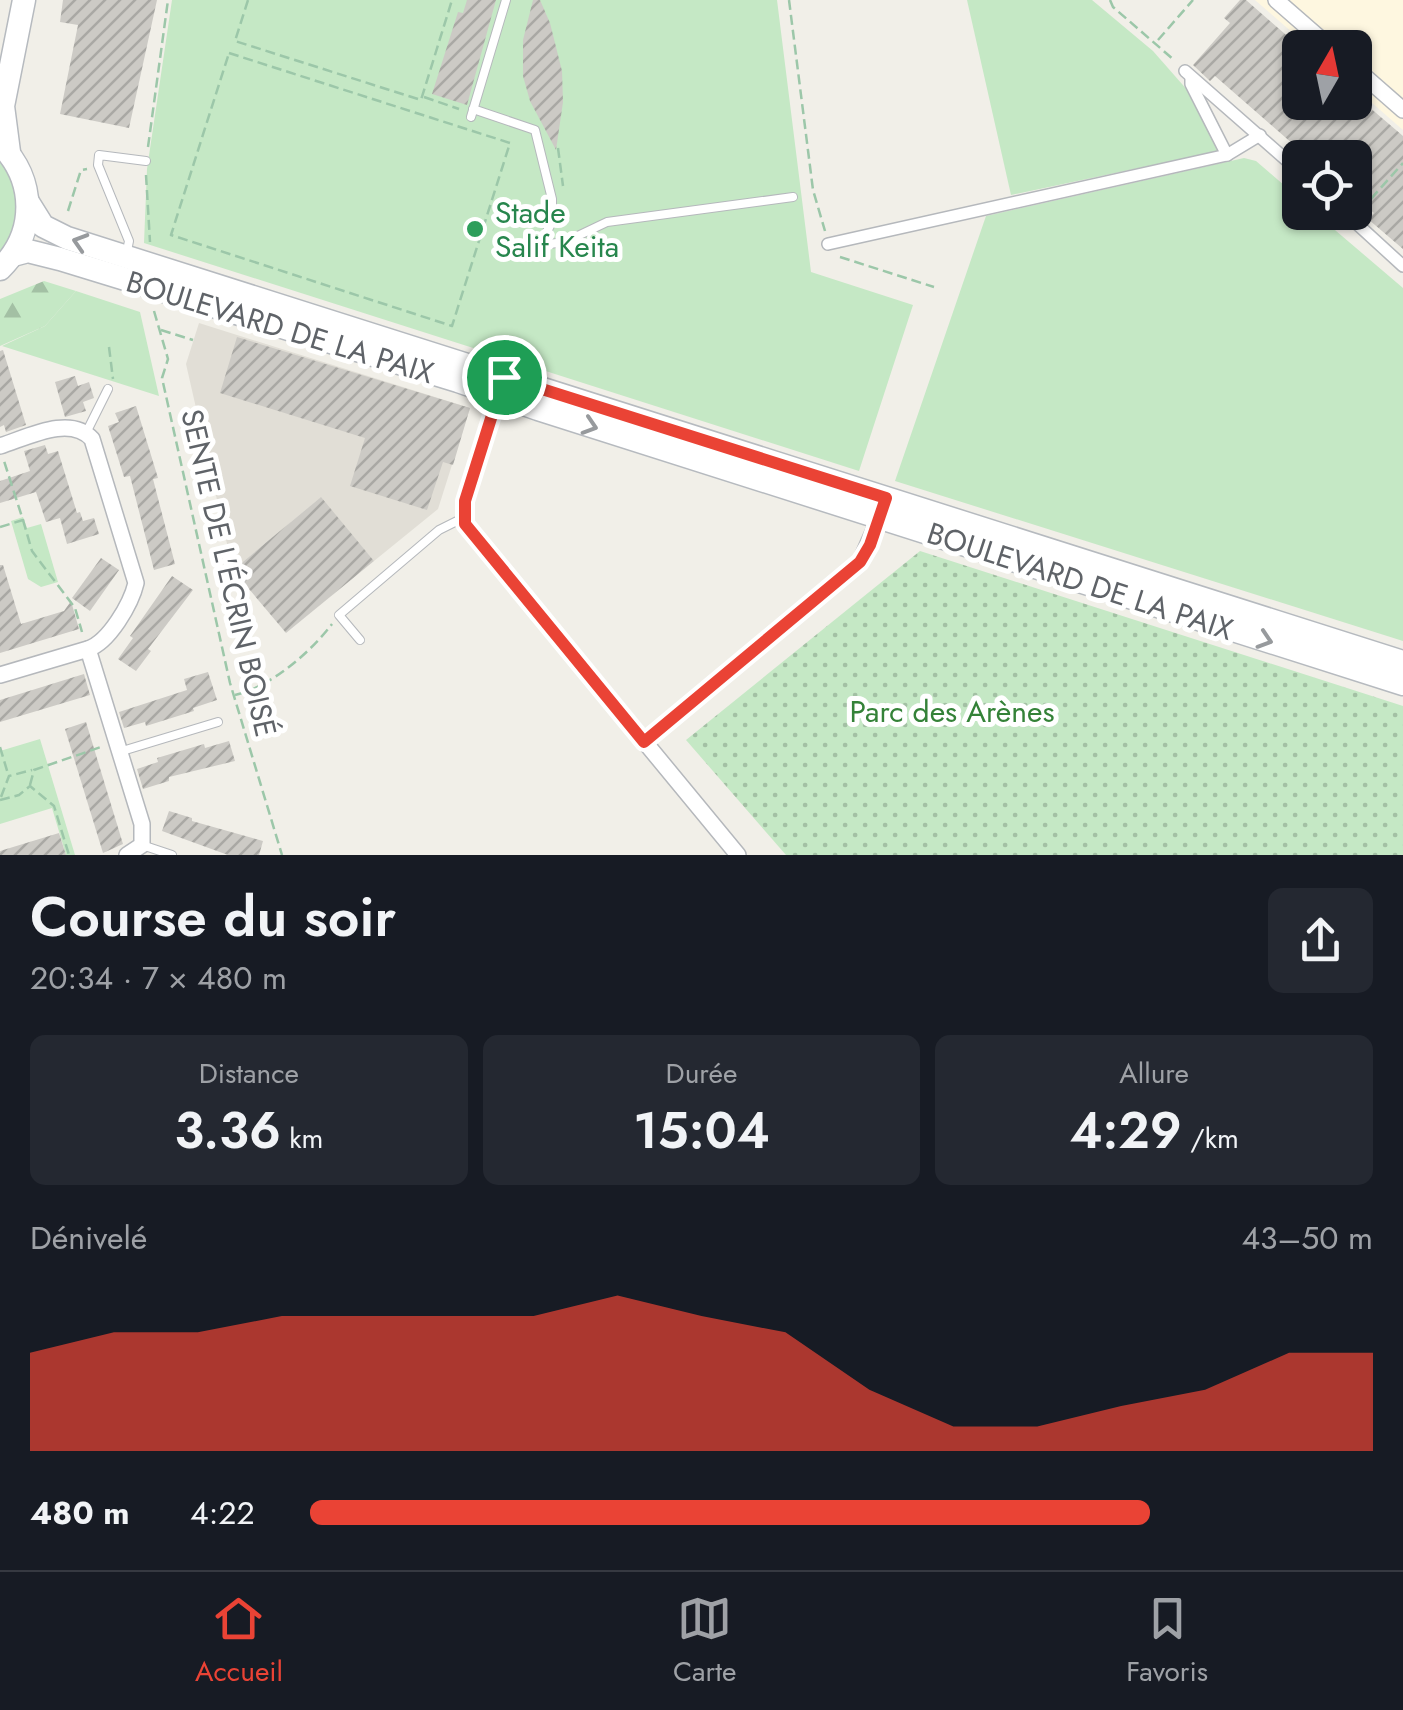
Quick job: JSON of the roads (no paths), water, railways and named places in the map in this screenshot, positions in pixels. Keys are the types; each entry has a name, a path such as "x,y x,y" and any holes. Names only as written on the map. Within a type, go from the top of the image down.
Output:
{"main road":[{"path":"6,262 26,227 28,202 21,172 4,148 3,106 24,0"},
{"name":"BOULEVARD DE LA PAIX","path":"28,202 38,221 49,230 500,387"},
{"name":"BOULEVARD DE LA PAIX","path":"6,262 28,251 60,259 500,387 883,508 1403,662"},
{"name":"BOULEVARD DE LA PAIX","path":"883,508 1403,684"}],"street":[{"path":"1276,0 1310,30"},
{"path":"1227,156 1188,74 1282,156"},
{"path":"1372,83 1403,110"},
{"path":"828,244 1227,156 1260,136"},
{"path":"1363,230 1403,266"},
{"path":"500,387 463,518 472,534 738,855"},
{"path":"0,448 65,427 92,438 136,583 130,599 98,645 0,676"},
{"path":"644,742 860,562 883,508"},
{"path":"88,649 142,824 142,845 127,855"}],"lane":[{"path":"506,0 472,113 535,130 552,198 552,222 544,238 549,244 565,242 607,222 792,197"},
{"path":"126,256 129,241 98,165 99,155 146,161"},
{"path":"86,433 108,389"},
{"path":"360,640 339,615 439,530 463,518"},
{"path":"118,746 218,722"},
{"path":"142,845 172,855"}],"place":[{"name":"Stade Salif Keita","path":"475,229"}],"park label":[{"name":"Parc des Arènes","path":"952,711"}]}
